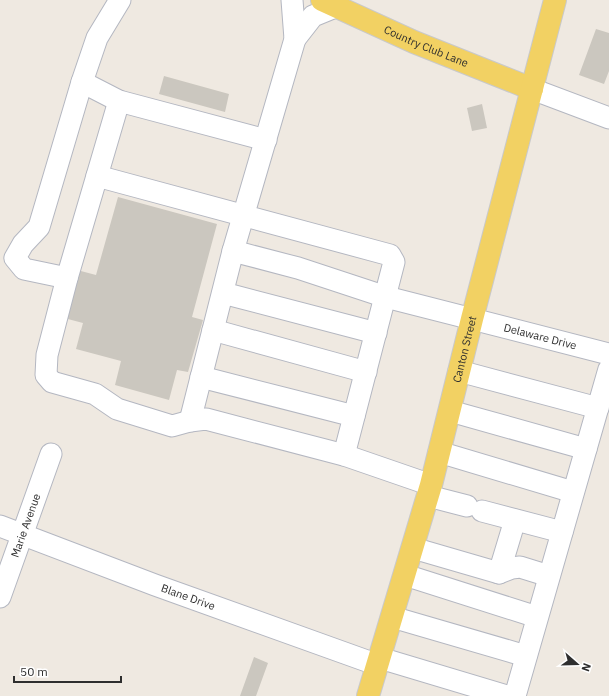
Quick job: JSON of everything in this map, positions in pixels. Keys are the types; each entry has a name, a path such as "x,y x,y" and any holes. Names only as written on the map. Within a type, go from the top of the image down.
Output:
{"main road":[{"name":"Canton Street","path":"369,696 430,490 472,319 555,0"},
{"name":"Country Club Lane","path":"328,4 414,42 532,89"}],"street":[{"path":"67,278 24,269 15,258 23,244 39,227 96,38 120,0"},
{"path":"190,421 233,251 295,39 292,0"},
{"path":"295,39 313,16 328,4"},
{"path":"82,82 119,101 266,140"},
{"path":"532,89 609,118"},
{"path":"119,101 67,278 47,355 46,375 52,382 95,394 117,409 172,426 190,421 206,419 344,455 475,509 562,532"},
{"path":"97,176 244,217 390,255 394,262 386,297 344,455"},
{"name":"Delaware Drive","path":"233,251 298,268 386,297 609,354"},
{"path":"223,293 376,333"},
{"path":"213,330 366,372"},
{"path":"514,696 609,369"},
{"path":"459,372 598,408"},
{"path":"201,377 354,416"},
{"path":"450,411 586,449"},
{"path":"439,452 573,492"},
{"name":"Marie Avenue","path":"0,597 51,454"},
{"path":"499,573 515,520"},
{"name":"Blane Drive","path":"0,526 155,585 379,661 507,696"},
{"path":"412,548 499,573 512,568 520,567 549,576"},
{"path":"405,575 538,617"},
{"path":"392,617 526,656"}],"building":[{"path":"596,29 609,33 609,71 604,84 579,75"},
{"path":"164,76 229,94 225,112 159,94"},
{"path":"482,104 487,128 472,131 467,108"},
{"path":"118,197 217,224 192,317 203,320 188,372 177,370 169,400 115,385 121,361 76,349 83,323 64,318 77,270 96,275"},
{"path":"254,657 268,663 256,696 240,696"}]}
